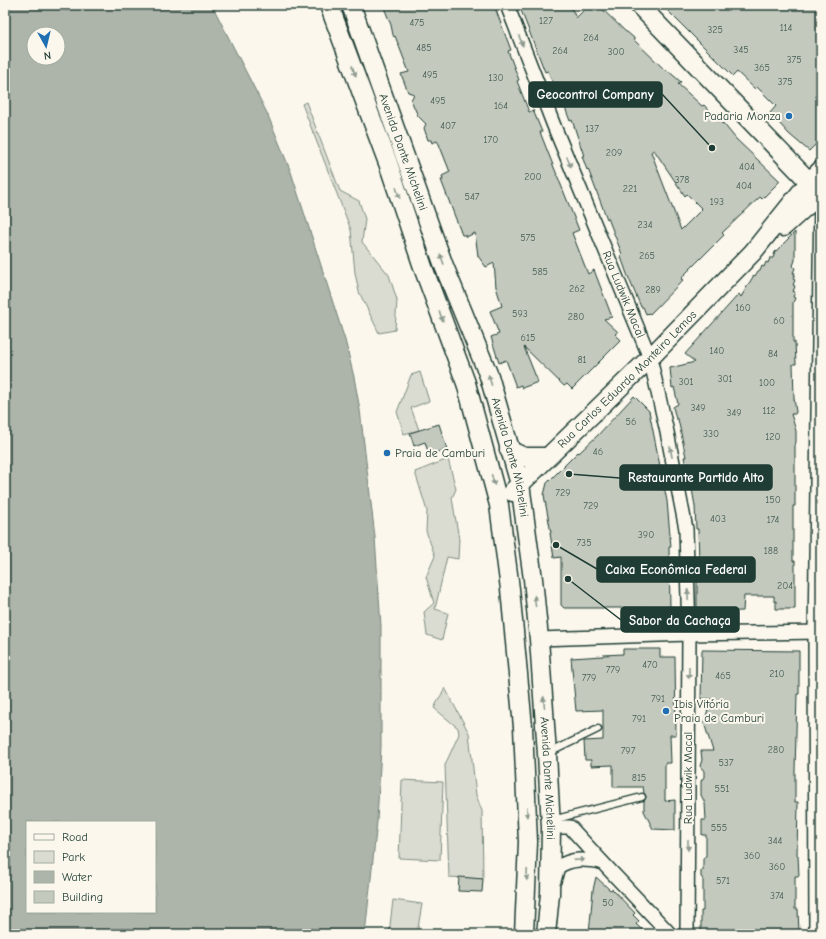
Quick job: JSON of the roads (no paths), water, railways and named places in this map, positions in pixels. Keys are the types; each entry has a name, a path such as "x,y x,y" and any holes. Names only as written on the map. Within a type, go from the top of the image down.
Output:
{"main road":[{"name":"Avenida Dante Michelini","path":"329,5 388,163 424,270 466,383 499,505 510,589 523,727 528,842 524,934"},
{"name":"Avenida Dante Michelini","path":"351,5 444,266 489,376 520,484 533,579 547,754 550,824 550,894 546,934"},
{"path":"639,5 767,137 819,183"},
{"name":"Rua Carlos Eduardo Monteiro Lemos","path":"499,505 650,358 819,183"},
{"name":"Rua Carlos Eduardo Monteiro Lemos","path":"753,252 795,218 819,183"},
{"path":"509,450 524,457 547,457"}],"street":[{"name":"Rua Ludwik Macal","path":"507,5 554,126 650,358 667,432 686,529 689,634 687,934"},
{"path":"816,934 819,183"},
{"path":"795,218 804,215 813,218 820,227"},
{"path":"539,639 689,634 818,632"},
{"path":"550,824 570,827 670,934"},
{"path":"550,894 558,867 565,863 580,859 602,862"}],"lane":[{"path":"547,754 598,729"},
{"path":"550,824 642,797"}],"water":[{"path":"5,5 212,5 267,113 291,172 345,340 360,410 375,537 381,626 381,747 377,822 365,934 5,934"}],"place":[{"name":"Padaria Monza","path":"789,116"},
{"name":"Geocontrol Company","path":"712,148"},
{"name":"Praia de Camburi","path":"387,453"},
{"name":"Restaurante Partido Alto","path":"569,474"},
{"name":"Caixa Econômica Federal","path":"556,545"},
{"name":"Sabor da Cachaça","path":"568,579"},
{"name":"Ibis Vitória Praia de Camburi","path":"666,711"}]}
